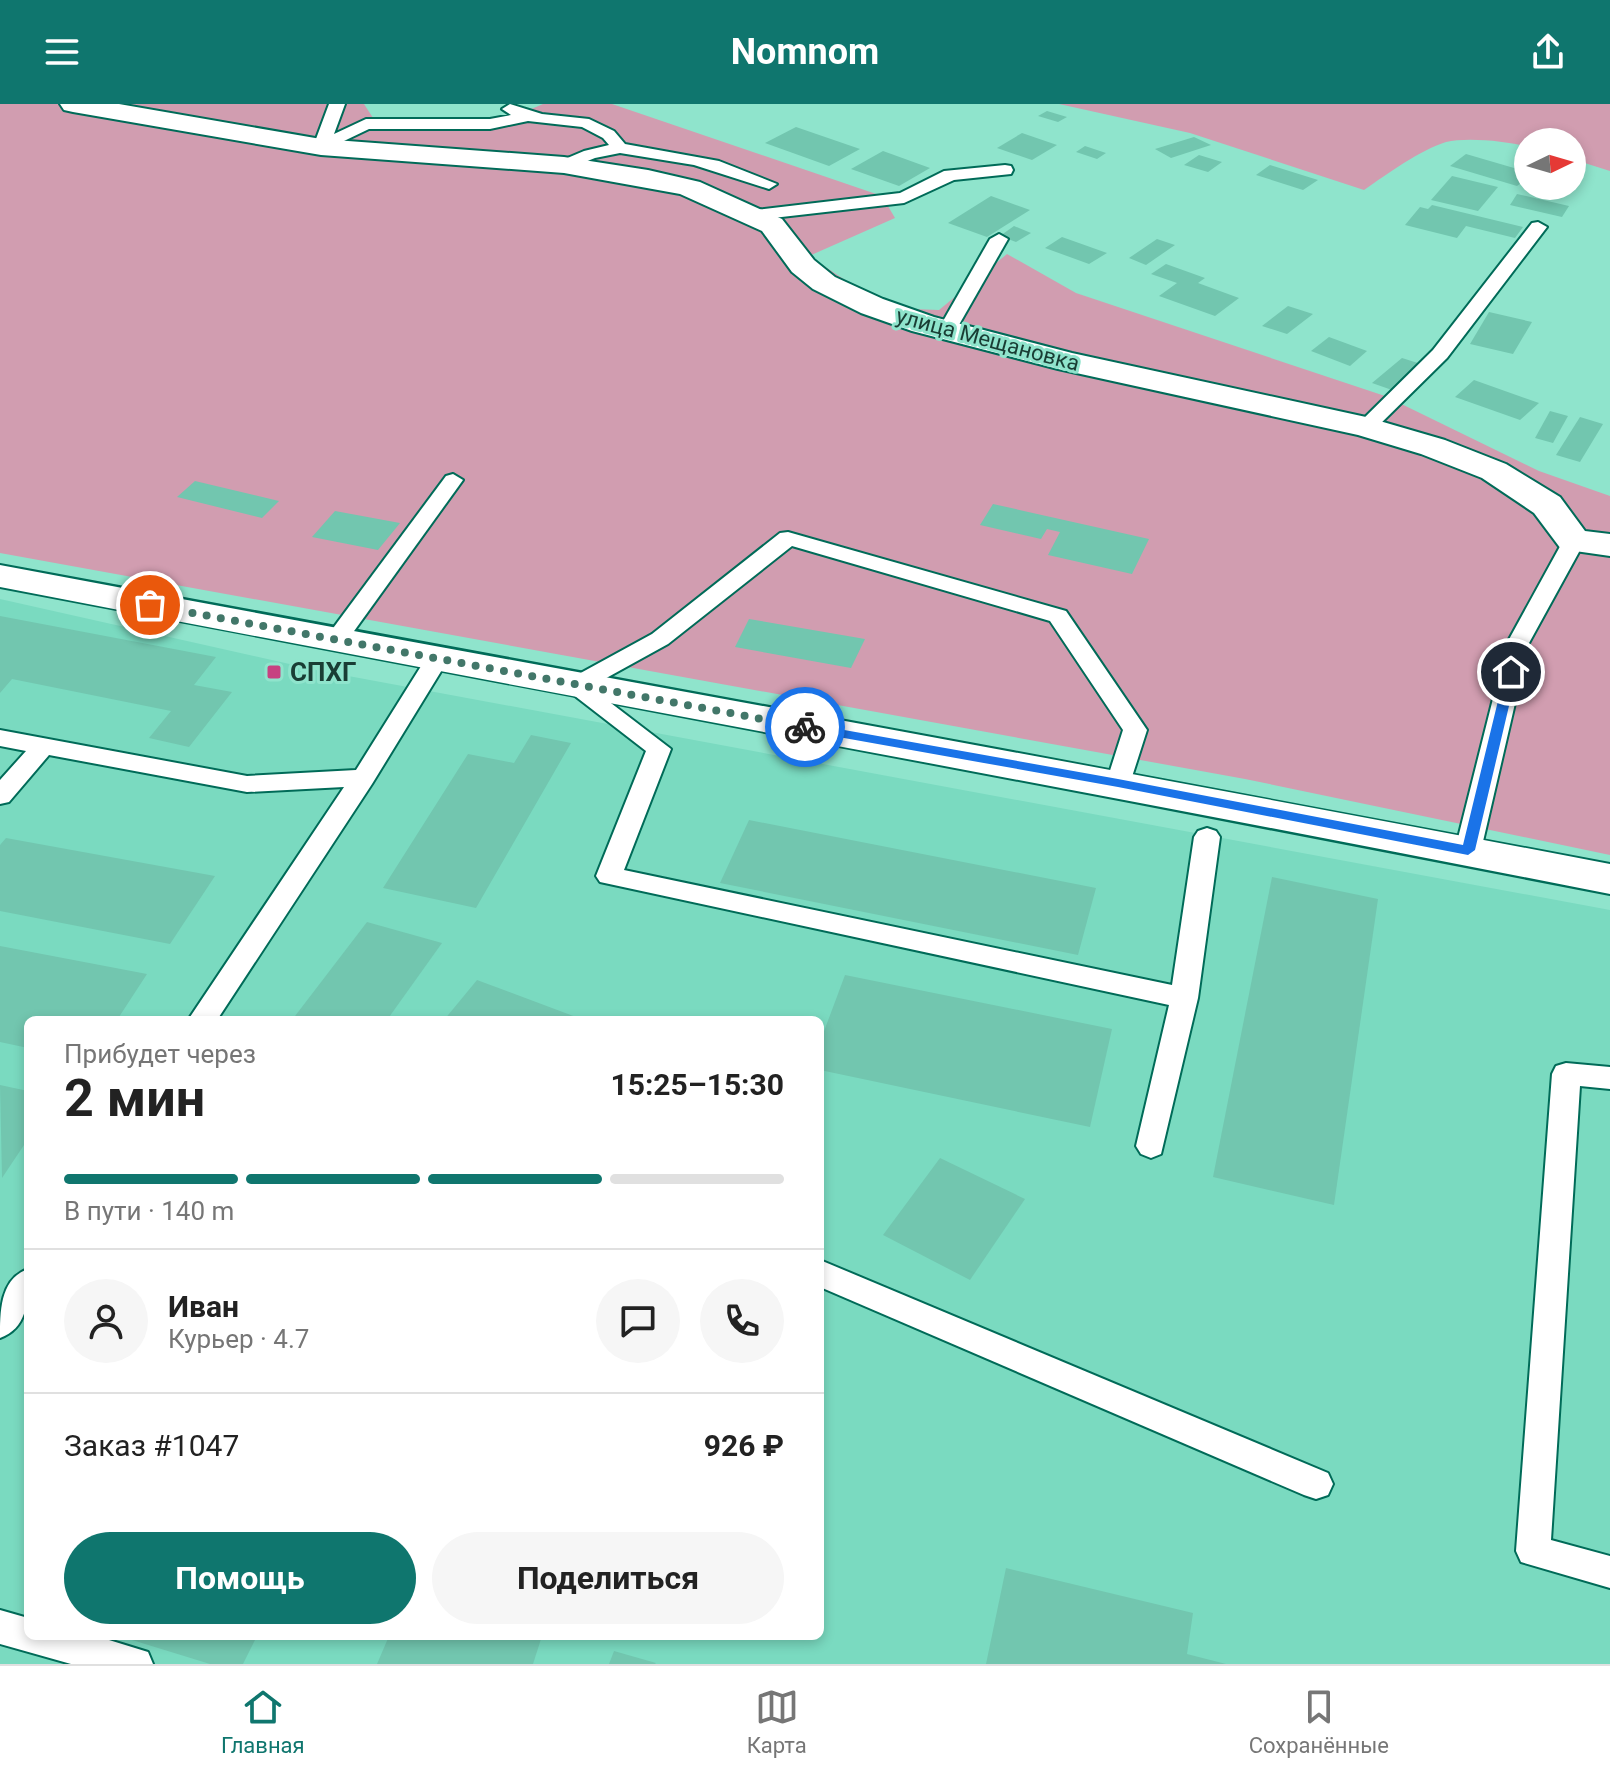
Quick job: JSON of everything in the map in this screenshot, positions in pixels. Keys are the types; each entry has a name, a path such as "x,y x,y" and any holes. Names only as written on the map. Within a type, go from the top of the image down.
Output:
{"street":[{"name":"улица Мещановка","path":"73,104 321,147 564,165 690,188 755,215 782,235 803,266 824,283 872,306 947,330 1069,362 1366,427 1494,471 1547,505 1574,541"},
{"path":"1574,541 1610,545"},
{"path":"0,576 574,686 1118,783 1610,879"}],"lane":[{"path":"321,147 337,104"},
{"path":"500,104 525,117"},
{"path":"321,147 366,124 490,124 525,117 588,118 610,130 620,148"},
{"path":"564,165 590,154 620,148 680,154 726,166 769,184"},
{"path":"755,215 904,198 950,175 1005,170"},
{"path":"1366,427 1440,354 1538,227"},
{"path":"947,330 999,239"},
{"path":"336,640 453,480"},
{"path":"1118,783 1135,730 1058,616 788,538 660,639 574,686 659,749 609,876 1184,998"},
{"path":"1468,850 1518,643 1574,541"},
{"path":"205,1016 363,778 436,660"},
{"path":"0,738 247,784 363,778"},
{"path":"0,796 42,747"},
{"path":"1151,1146 1184,998 1207,837"},
{"path":"1610,1078 1566,1074 1533,1551 1610,1572"},
{"path":"824,1275 1316,1484"},
{"path":"0,1324 24,1288"},
{"path":"0,1627 24,1634"},
{"path":"45,1640 135,1664"}],"shaded area":[{"path":"0,104 364,104 375,121 492,126 543,104 612,104 882,196 895,218 809,256 887,308 939,310 1007,254 1076,293 1385,396 1539,471 1610,496 1610,855 1245,779 0,553"},
{"path":"1059,104 1610,104 1610,171 1586,163 1586,128 1514,128 1514,144 1487,140 1446,142 1415,156 1364,190 1190,133"},
{"path":"0,599 316,670 1610,910 1610,1664 0,1664"}],"building":[{"path":"1047,111 1067,117 1058,122 1038,116"},
{"path":"796,127 860,149 829,166 765,143"},
{"path":"1022,133 1057,145 1032,160 997,148"},
{"path":"1194,137 1211,145 1171,158 1155,149"},
{"path":"1085,146 1106,153 1097,159 1076,152"},
{"path":"883,151 930,168 899,186 851,169"},
{"path":"1466,154 1514,168 1514,185 1450,166"},
{"path":"1199,155 1222,162 1208,172 1184,165"},
{"path":"1270,165 1318,180 1303,190 1256,175"},
{"path":"1452,176 1498,187 1478,211 1431,200"},
{"path":"991,196 1030,210 987,237 948,223"},
{"path":"1514,199 1543,200 1569,206 1562,217 1510,205"},
{"path":"1432,205 1523,227 1515,238 1466,226 1457,238 1405,225 1420,207 1428,209"},
{"path":"1014,226 1031,233 1016,242 1000,236"},
{"path":"1062,237 1107,253 1089,264 1045,248"},
{"path":"1157,239 1175,245 1146,265 1129,258"},
{"path":"1166,264 1205,278 1198,283 1239,298 1215,316 1159,296 1177,283 1151,274"},
{"path":"1288,306 1313,314 1287,334 1262,326"},
{"path":"1489,312 1532,322 1513,354 1470,344"},
{"path":"1329,337 1367,351 1350,366 1311,351"},
{"path":"1402,358 1421,364 1392,390 1372,383"},
{"path":"1474,380 1539,403 1520,420 1455,397"},
{"path":"1550,411 1568,416 1553,443 1535,438"},
{"path":"1580,417 1603,424 1580,462 1556,455"},
{"path":"195,481 279,501 262,518 177,497"},
{"path":"993,504 1149,539 1132,574 1048,555 1060,532 1047,529 1041,539 980,525"},
{"path":"335,511 400,523 378,550 312,537"},
{"path":"0,616 216,657 194,685 232,692 189,747 149,738 171,711 12,679 0,693"},
{"path":"749,619 865,639 851,668 735,647"},
{"path":"531,735 571,743 476,908 383,888 468,754 514,763"},
{"path":"749,820 1096,888 1078,955 720,883"},
{"path":"6,838 215,876 170,944 0,911 0,845"},
{"path":"1272,877 1378,899 1334,1205 1213,1177"},
{"path":"367,922 442,943 390,1016 295,1016"},
{"path":"0,946 147,974 120,1016 24,1016 24,1047 0,1042"},
{"path":"845,975 1112,1029 1090,1127 824,1071 824,1031"},
{"path":"477,980 573,1016 447,1016"},
{"path":"0,1085 24,1090 24,1145 2,1178"},
{"path":"940,1158 1025,1199 970,1280 883,1235"},
{"path":"1006,1568 1193,1613 1187,1654 1226,1664 986,1664"},
{"path":"132,1640 255,1640 243,1664 210,1664"},
{"path":"387,1640 541,1640 533,1664 377,1664"},
{"path":"614,1651 656,1663 609,1664"}],"way so far":[{"path":"150,605 805,727"}],"place":[{"name":"СПХГ","path":"274,672"}],"route":[{"path":"805,727 1468,850 1511,672"}]}
